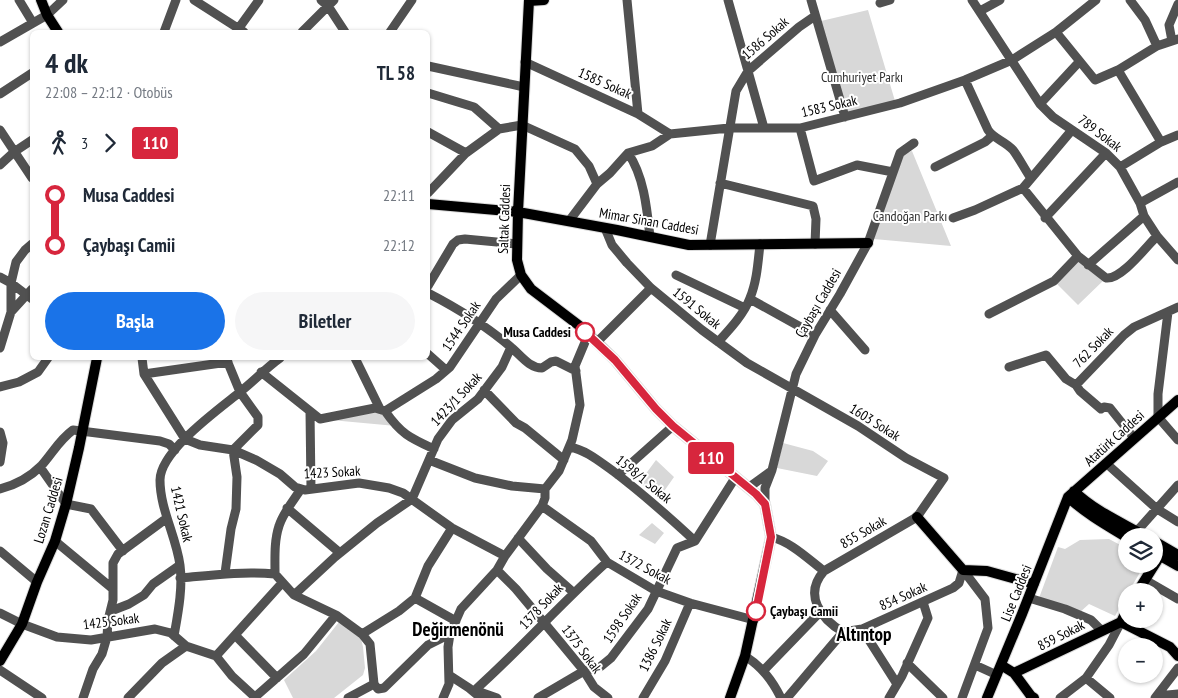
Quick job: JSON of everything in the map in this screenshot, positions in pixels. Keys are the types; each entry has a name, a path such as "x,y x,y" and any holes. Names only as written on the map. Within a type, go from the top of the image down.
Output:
{"main road":[{"path":"41,0 47,15 57,30"},
{"path":"529,1 544,0"},
{"name":"Saltak Caddesi","path":"521,275 516,260 529,1"},
{"name":"Mimar Sinan Caddesi","path":"430,204 518,212 689,245 868,243"},
{"path":"521,275 531,289 581,326 588,336 615,360 656,409 673,426 765,504"},
{"name":"Lozan Caddesi","path":"0,661 22,624 37,582 55,541 83,432 97,360"},
{"name":"Atatürk Caddesi","path":"1071,494 1178,400"},
{"path":"1071,494 1130,528"},
{"path":"1071,494 1079,507 1118,532"},
{"name":"Lise Caddesi","path":"987,698 1071,494"},
{"name":"Çaybaşı Caddesi","path":"730,698 745,656 771,537 765,504"},
{"path":"917,517 963,570 988,571 1034,584"},
{"path":"1163,546 1178,555"},
{"path":"1163,557 1178,566"},
{"path":"1143,583 1148,573"},
{"name":"859 Sokak","path":"1014,673 1118,623"},
{"path":"1133,628 1170,647 1178,656"},
{"path":"999,670 1014,673 1032,697"}],"street":[{"path":"20,0 33,23"},
{"path":"0,42 47,15 63,0"},
{"path":"165,30 175,0"},
{"path":"194,0 238,30"},
{"path":"240,30 259,0"},
{"path":"391,30 412,0"},
{"path":"627,0 638,114"},
{"path":"728,0 764,128"},
{"path":"811,0 845,117"},
{"path":"880,4 890,0"},
{"name":"789 Sokak","path":"972,0 1040,104 1072,130 1106,153 1120,167 1140,203 1144,216 1157,236 1176,254"},
{"path":"980,12 1000,0"},
{"name":"1583 Sokak","path":"729,128 800,128 889,106 966,80 1012,60 1056,32 1096,0"},
{"path":"1130,0 1145,20 1156,46"},
{"path":"304,30 328,2 344,30"},
{"path":"1056,32 1095,80 1118,70 1156,46 1175,40 1170,24 1178,4"},
{"name":"1586 Sokak","path":"710,245 736,91 748,71 799,27 815,16"},
{"name":"1585 Sokak","path":"525,62 638,114 670,134"},
{"path":"1040,104 1079,62"},
{"path":"430,66 524,86"},
{"path":"1118,70 1161,142"},
{"path":"0,94 30,74"},
{"path":"966,80 988,130 992,136 1002,140 1012,149 1030,177"},
{"path":"430,94 474,108 499,129"},
{"path":"430,191 466,153 499,129 522,125 575,150 589,166 597,184"},
{"path":"569,221 597,184 628,153 652,146 670,134 729,128"},
{"path":"800,128 814,181 857,165 893,172"},
{"path":"0,130 30,175"},
{"path":"953,218 1023,188 1030,177 1072,130"},
{"path":"430,133 466,153"},
{"path":"935,167 985,142 992,136"},
{"path":"1120,167 1161,142 1178,136"},
{"path":"0,165 14,152 30,141"},
{"name":"Çaybaşı Caddesi","path":"765,504 765,488 772,470 796,374 814,335 868,243 900,153 914,143"},
{"path":"628,153 636,164 647,207 650,237"},
{"path":"1046,218 1106,153"},
{"path":"1140,203 1178,182"},
{"path":"720,183 813,206 816,219 815,244"},
{"path":"1023,188 1078,256 1106,278 1119,274 1157,236"},
{"path":"1088,265 1144,216"},
{"name":"1591 Sokak","path":"605,228 612,245 626,263 652,288 702,330 747,363 792,388"},
{"path":"430,283 453,244 458,240 517,244"},
{"path":"718,342 734,324 750,299 756,276 760,244"},
{"path":"0,348 11,312 11,283 16,262 30,246"},
{"path":"989,314 1054,280 1078,256"},
{"name":"1544 Sokak","path":"310,411 320,418 375,408 382,410 436,379 446,370 496,299 521,275"},
{"path":"676,275 745,308"},
{"path":"0,277 30,293"},
{"path":"596,343 652,288"},
{"path":"430,294 451,306 511,347 530,365 539,368 556,361 576,372"},
{"path":"11,312 30,295"},
{"path":"750,299 814,335"},
{"name":"762 Sokak","path":"1009,368 1046,355 1066,379 1076,385 1124,334 1134,327 1178,307"},
{"path":"830,310 865,350"},
{"path":"1168,312 1158,394 1158,417 1178,440"},
{"path":"443,698 449,684 448,647 450,634 461,609 497,570 505,556 542,506 545,498 545,489 559,471 570,447 580,405 575,366 588,336"},
{"name":"1423/1 Sokak","path":"412,499 438,439 452,420 478,399 502,367 511,347"},
{"path":"430,356 446,370"},
{"path":"0,387 19,382 38,372 47,360"},
{"path":"142,360 144,374 185,439"},
{"path":"144,374 227,360 240,392 255,412 259,421 258,425 233,450 237,477 236,509 231,529 225,573"},
{"name":"1421 Sokak","path":"174,636 180,599 180,566 161,498 160,478 168,458 185,439 277,360"},
{"path":"356,360 382,410 396,426 407,436 434,449"},
{"path":"261,372 310,411 311,489"},
{"path":"1076,385 1100,409 1104,407 1110,408 1134,438"},
{"name":"1603 Sokak","path":"792,388 858,426 906,458 944,478 917,517"},
{"path":"484,390 516,424 526,428 564,460"},
{"path":"618,475 673,426"},
{"path":"0,489 18,483 40,467 64,436 73,430 160,441 169,444 175,450"},
{"path":"0,432 3,443 0,462"},
{"name":"1423 Sokak","path":"185,439 200,444 233,450 256,460 280,474 300,489 359,483 389,488 403,493 452,528 505,556"},
{"name":"1598/1 Sokak","path":"570,447 578,448 618,475 695,540"},
{"path":"429,460 475,478 512,486 545,489"},
{"path":"1107,464 1157,509 1178,522"},
{"path":"40,467 66,504 91,509 124,551"},
{"path":"748,488 772,470"},
{"name":"1598 Sokak","path":"538,698 584,671 600,667 611,658 648,608 677,548 695,540 735,478"},
{"path":"1145,528 1157,509 1178,485"},
{"path":"300,489 287,508 277,533 275,574 294,595 336,615 362,634 370,644 374,684 378,688 384,688 428,645 450,634"},
{"path":"294,595 340,553 377,523 412,499"},
{"name":"1372 Sokak","path":"542,506 591,541 607,562 656,590 690,603 754,620"},
{"path":"287,508 340,553"},
{"name":"855 Sokak","path":"824,571 917,517"},
{"path":"83,698 107,638 113,589 113,563 118,554 167,518"},
{"path":"362,634 399,611 415,598 428,566 452,528"},
{"path":"771,537 789,544 824,571 818,577 814,599 835,628 843,632 787,698"},
{"path":"518,538 547,570 572,592"},
{"path":"55,541 113,589"},
{"path":"0,551 37,582"},
{"name":"1378 Sokak","path":"472,689 511,658 572,592 607,562"},
{"path":"111,611 129,604 144,595 153,584 180,566"},
{"name":"1375 Sokak","path":"497,570 545,623 584,671 594,688 608,698"},
{"path":"962,698 976,665 988,628 986,599 963,570"},
{"name":"854 Sokak","path":"843,632 862,629 953,588 959,582 963,570"},
{"path":"180,578 225,573 253,572 275,574"},
{"path":"1145,580 1178,599"},
{"path":"216,656 282,583"},
{"path":"415,598 456,621"},
{"path":"1029,598 1065,609 1091,620 1101,630"},
{"path":"890,698 928,618 923,602"},
{"name":"1386 Sokak","path":"643,698 665,661 690,603"},
{"path":"764,671 821,611"},
{"name":"1425 Sokak","path":"0,614 57,637 91,640 155,629 174,636"},
{"path":"174,636 186,646 216,656 232,676 255,697 304,654 336,615"},
{"path":"1060,698 1086,678 1118,627"},
{"path":"862,629 897,684"},
{"path":"235,635 276,678"},
{"path":"128,698 162,662 186,646"},
{"path":"745,656 764,671 774,683 781,698"},
{"path":"907,663 943,698"},
{"path":"976,665 999,670"},
{"path":"1156,697 1178,668"},
{"path":"0,670 42,698"},
{"path":"448,676 472,689 497,698"},
{"path":"1086,678 1110,698"},
{"path":"348,698 362,695 374,684"},
{"path":"472,689 481,698"},
{"path":"1156,697 1178,694"}],"green space":[{"name":"Cumhuriyet Parkı","path":"868,10 895,101 847,113 821,21"},
{"name":"Candoğan Parkı","path":"912,151 951,246 874,239 902,154"},
{"path":"1078,256 1106,278 1078,305 1054,281"},
{"path":"375,408 396,426 320,419"},
{"path":"783,443 813,451 828,461 817,476 777,468"},
{"path":"656,460 674,477 660,497 639,483"},
{"path":"652,523 664,533 655,544 639,535"},
{"path":"1109,539 1118,544 1118,573 1140,573 1134,583 1118,583 1118,611 1115,616 1089,604 1079,613 1039,598 1058,547 1065,549 1080,540"},
{"path":"339,622 360,634 365,668 363,675 334,698 293,698 284,680 316,651"}],"bus line":[{"name":"110","path":"585,332 615,360 656,409 680,432 756,494 765,504 771,537 756,611"}],"place":[{"name":"Musa Caddesi","path":"585,332"},
{"name":"Çaybaşı Camii","path":"756,611"}],"district":[{"name":"Değirmenönü","path":"458,629"},
{"name":"Altıntop","path":"864,634"}]}
